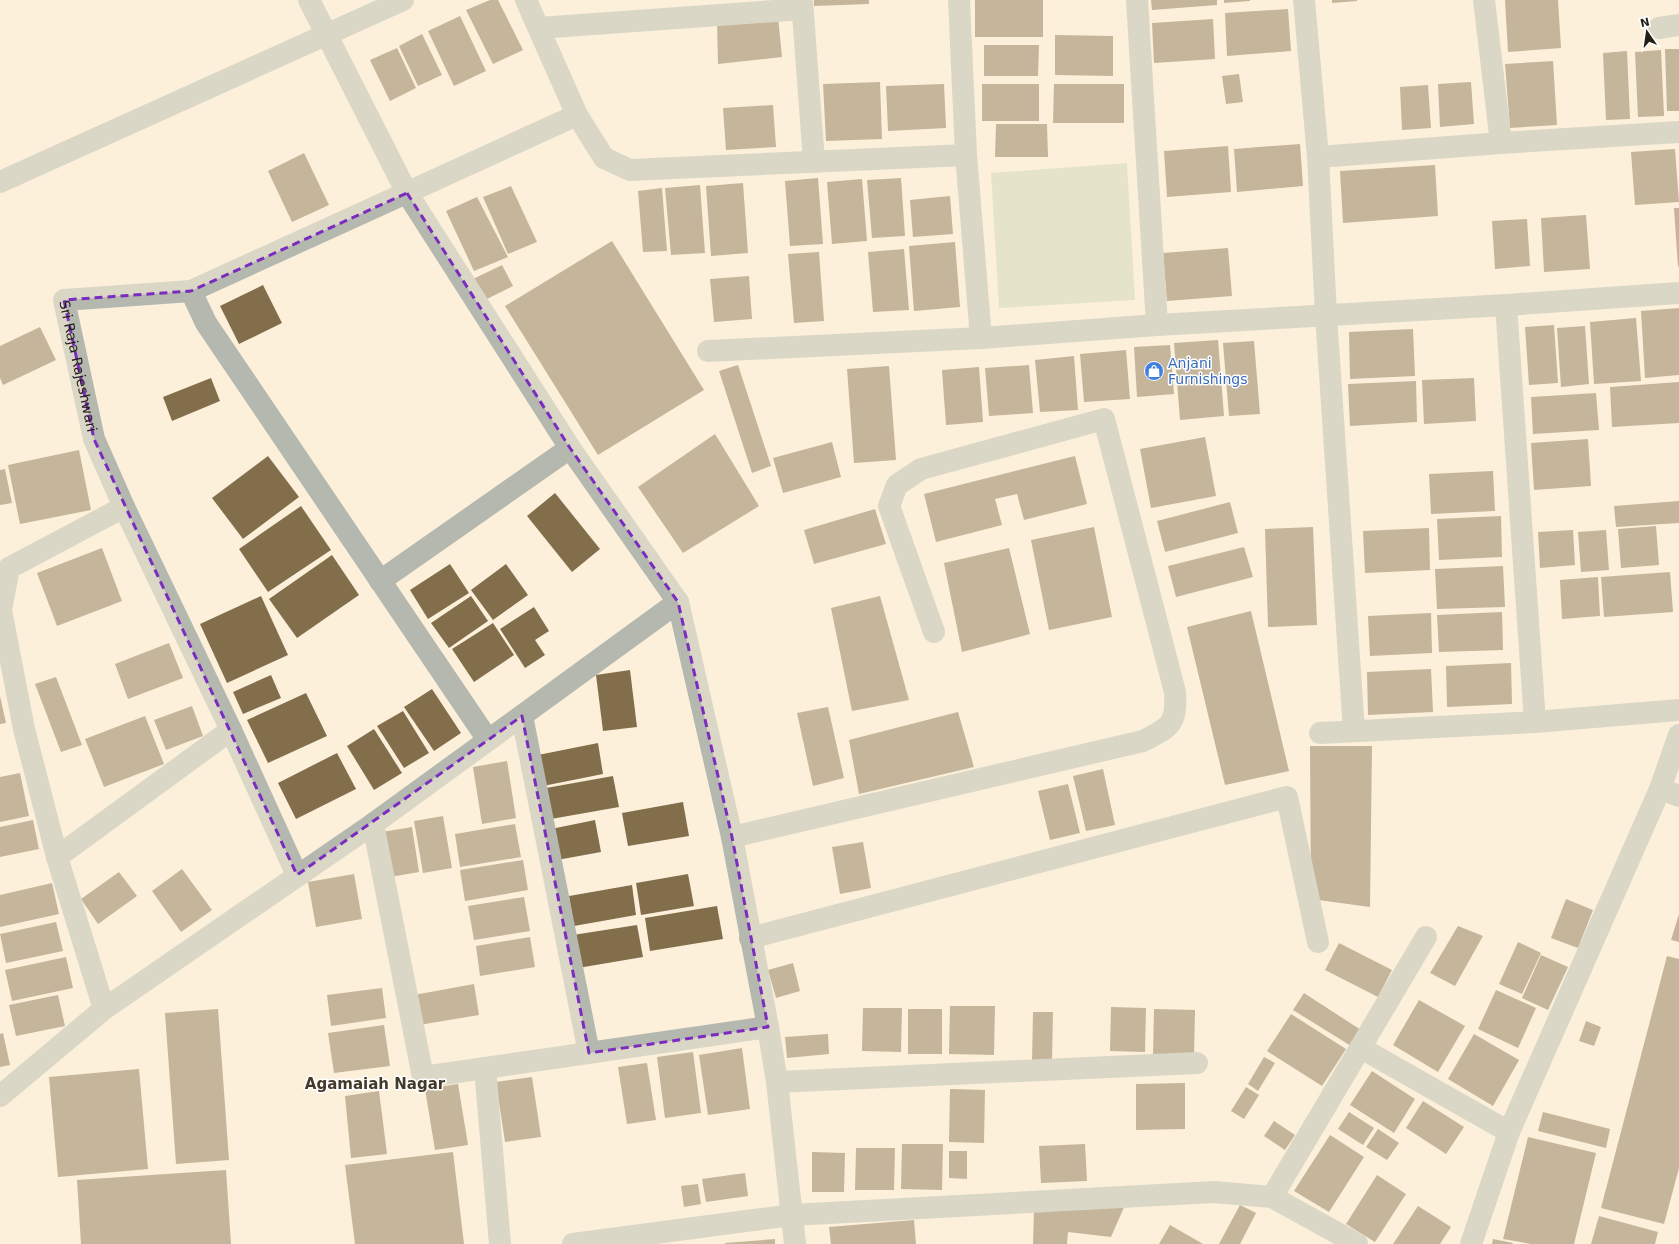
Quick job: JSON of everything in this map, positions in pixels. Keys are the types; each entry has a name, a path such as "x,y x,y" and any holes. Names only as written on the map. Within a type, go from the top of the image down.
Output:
{"street":[{"path":"309,0 407,193 570,448 678,602 732,836 750,938 768,1027 777,1082 795,1244"},
{"path":"0,182 403,0"},
{"path":"526,0 577,115 604,158 630,170 966,155"},
{"path":"959,0 966,155 981,338"},
{"path":"1137,0 1157,325"},
{"path":"1304,0 1318,157 1326,315 1354,732"},
{"path":"1484,0 1502,143"},
{"path":"539,28 802,4 814,162"},
{"path":"488,740 206,323 191,291 577,115"},
{"path":"1318,157 1502,143 1679,132"},
{"name":"Sri Raja Rajeshwari","path":"124,507 94,439 64,300 191,291"},
{"path":"708,351 981,338 1157,325 1506,305 1679,293"},
{"path":"1506,305 1535,722"},
{"path":"732,836 1142,741 1167,729 1176,710 1175,692 1104,419 921,469 896,485 888,506 934,632"},
{"path":"380,581 570,448"},
{"path":"104,1009 57,856 24,729 1,610 9,568 124,507 231,730 297,876"},
{"path":"0,1096 104,1009 373,824 678,602"},
{"path":"1320,733 1535,722 1679,710"},
{"path":"522,716 588,1053"},
{"path":"57,856 231,730"},
{"path":"1471,1244 1509,1132 1669,792 1679,735"},
{"path":"750,938 1287,797 1318,942"},
{"path":"373,824 423,1077 768,1027"},
{"path":"1272,1197 1426,937"},
{"path":"1361,1048 1509,1132"},
{"path":"777,1082 1197,1063"},
{"path":"484,1068 500,1244"},
{"path":"573,1244 792,1215 1214,1192 1272,1197 1357,1244"}],"highlighted area":[{"path":"407,193 570,448 678,602 732,837 768,1027 589,1053 522,716 297,875 94,439 64,300 191,291"}],"green space":[{"path":"1127,163 1135,300 999,308 991,173"}],"building":[{"path":"490,0 498,0 523,50 493,64 466,10"},
{"path":"814,0 869,0 869,4 814,6"},
{"path":"975,0 1043,0 1043,37 975,37"},
{"path":"1151,0 1217,0 1217,5 1152,10"},
{"path":"1224,0 1250,0 1250,1 1224,3"},
{"path":"1332,0 1357,0 1357,1 1332,3"},
{"path":"1505,0 1558,0 1561,48 1508,52"},
{"path":"1288,9 1291,51 1227,56 1225,13"},
{"path":"460,16 486,71 454,86 428,31"},
{"path":"778,17 782,57 718,64 717,21"},
{"path":"1213,19 1215,59 1154,63 1152,23"},
{"path":"422,34 442,75 418,86 399,46"},
{"path":"1055,35 1113,36 1113,76 1055,75"},
{"path":"984,45 1039,45 1038,76 984,76"},
{"path":"397,48 416,88 390,101 370,60"},
{"path":"1665,49 1679,49 1679,111 1667,111"},
{"path":"1661,50 1664,116 1638,117 1635,52"},
{"path":"1627,51 1630,119 1606,120 1603,53"},
{"path":"1553,61 1557,125 1510,128 1505,64"},
{"path":"1239,74 1243,102 1226,104 1222,76"},
{"path":"880,82 882,139 826,141 823,84"},
{"path":"1471,82 1474,124 1440,127 1438,84"},
{"path":"944,84 946,128 888,131 886,86"},
{"path":"982,84 1039,84 1039,121 982,121"},
{"path":"1054,84 1124,84 1124,123 1053,123"},
{"path":"1428,85 1431,128 1402,130 1400,87"},
{"path":"773,105 776,147 726,150 723,108"},
{"path":"996,124 1047,124 1048,157 995,157"},
{"path":"1300,144 1303,186 1237,192 1234,149"},
{"path":"1228,146 1231,192 1167,197 1164,151"},
{"path":"1675,149 1679,202 1635,205 1631,152"},
{"path":"304,153 329,205 292,222 268,171"},
{"path":"1435,165 1438,216 1343,223 1340,171"},
{"path":"818,178 823,244 790,246 785,181"},
{"path":"901,178 905,236 872,238 867,180"},
{"path":"862,179 867,241 832,244 827,182"},
{"path":"743,183 748,253 711,256 706,186"},
{"path":"700,185 705,253 671,255 665,188"},
{"path":"511,186 537,242 508,254 483,197"},
{"path":"662,188 667,251 643,252 638,191"},
{"path":"950,196 953,234 913,237 910,200"},
{"path":"477,197 508,257 474,271 446,211"},
{"path":"1674,208 1679,208 1678,267"},
{"path":"1586,215 1590,269 1544,272 1541,218"},
{"path":"1527,219 1530,266 1495,269 1492,221"},
{"path":"612,241 704,390 598,455 505,306"},
{"path":"955,242 960,307 914,311 909,246"},
{"path":"1228,248 1232,296 1167,301 1163,253"},
{"path":"904,249 909,310 873,312 868,252"},
{"path":"819,252 824,321 794,323 788,254"},
{"path":"502,265 513,286 481,302 471,280"},
{"path":"749,276 752,319 714,322 710,279"},
{"path":"263,285 282,323 239,344 220,306"},
{"path":"1679,308 1679,375 1645,378 1641,311"},
{"path":"1636,318 1641,381 1594,384 1590,322"},
{"path":"1554,325 1558,383 1529,385 1525,327"},
{"path":"1585,326 1589,384 1561,387 1557,328"},
{"path":"40,327 56,360 3,385 0,378 0,346"},
{"path":"1413,329 1415,376 1350,379 1349,332"},
{"path":"1218,340 1224,416 1180,420 1174,343"},
{"path":"1254,341 1260,414 1229,416 1223,343"},
{"name":"Anjani Furnishings","path":"1170,345 1174,394 1137,397 1134,347"},
{"path":"1126,350 1130,399 1084,402 1080,354"},
{"path":"1074,356 1078,410 1040,412 1035,360"},
{"path":"738,365 771,466 752,473 719,371"},
{"path":"1029,365 1033,413 989,416 985,368"},
{"path":"889,366 896,460 854,463 847,369"},
{"path":"979,367 983,422 946,425 942,370"},
{"path":"211,378 220,401 172,421 163,397"},
{"path":"1474,378 1476,421 1424,424 1422,380"},
{"path":"1416,381 1417,422 1350,426 1348,384"},
{"path":"1679,382 1679,423 1612,427 1610,387"},
{"path":"1596,393 1599,430 1533,434 1531,397"},
{"path":"715,434 759,506 683,553 638,487"},
{"path":"1205,437 1216,496 1151,508 1140,449"},
{"path":"1588,439 1591,486 1534,490 1531,443"},
{"path":"832,442 841,477 783,493 773,458"},
{"path":"79,450 91,510 20,524 8,465"},
{"path":"268,456 299,497 243,539 212,498"},
{"path":"1075,456 1087,504 1024,520 1017,494 995,499 1002,525 936,542 924,494"},
{"path":"5,469 12,503 0,505 0,470"},
{"path":"1493,471 1495,511 1431,514 1429,474"},
{"path":"555,493 600,549 572,572 527,516"},
{"path":"1679,501 1679,523 1616,527 1614,506"},
{"path":"1230,502 1238,533 1165,552 1157,521"},
{"path":"301,506 331,550 268,592 239,549"},
{"path":"875,509 886,544 814,564 804,530"},
{"path":"1501,516 1502,557 1439,560 1437,519"},
{"path":"1656,526 1659,565 1621,568 1618,529"},
{"path":"1094,527 1112,617 1049,630 1031,540"},
{"path":"1313,527 1317,625 1268,627 1265,529"},
{"path":"1429,528 1430,570 1365,573 1363,531"},
{"path":"1573,530 1575,565 1540,568 1538,532"},
{"path":"1606,530 1609,570 1581,572 1578,532"},
{"path":"1244,547 1253,577 1176,597 1168,566"},
{"path":"102,548 122,601 57,626 37,573"},
{"path":"1009,548 1030,634 962,652 944,563"},
{"path":"332,555 359,595 297,638 269,599"},
{"path":"450,564 469,593 428,619 410,590"},
{"path":"506,564 528,595 493,620 471,590"},
{"path":"1503,566 1505,607 1437,609 1435,569"},
{"path":"1670,572 1673,612 1604,617 1601,577"},
{"path":"1598,577 1600,616 1562,619 1560,580"},
{"path":"261,596 288,655 227,683 200,624"},
{"path":"471,596 488,621 449,648 431,623"},
{"path":"880,596 909,700 852,711 831,608"},
{"path":"534,607 549,631 535,640 545,655 525,668 500,629"},
{"path":"1251,611 1289,771 1225,785 1187,627"},
{"path":"1502,612 1503,650 1439,652 1437,615"},
{"path":"1431,613 1432,653 1370,656 1368,616"},
{"path":"493,623 514,655 474,682 452,649"},
{"path":"169,643 183,678 128,699 115,664"},
{"path":"1511,663 1512,704 1447,707 1446,666"},
{"path":"1431,669 1433,712 1368,715 1367,672"},
{"path":"630,670 637,727 603,731 596,675"},
{"path":"271,675 281,698 243,714 233,692"},
{"path":"56,677 82,745 61,752 35,684"},
{"path":"432,689 461,733 434,751 404,707"},
{"path":"306,693 327,736 268,763 247,720"},
{"path":"0,696 6,723 0,724"},
{"path":"192,706 203,736 166,750 154,720"},
{"path":"828,707 844,778 813,786 797,713"},
{"path":"403,711 429,753 404,768 377,726"},
{"path":"958,712 974,767 859,794 849,740"},
{"path":"145,716 164,764 104,787 85,739"},
{"path":"374,729 402,773 374,790 347,746"},
{"path":"598,743 603,774 543,786 538,755"},
{"path":"1310,746 1372,746 1370,907 1311,899"},
{"path":"337,753 356,789 296,819 278,783"},
{"path":"507,761 516,818 482,824 473,767"},
{"path":"1103,769 1115,825 1086,831 1073,776"},
{"path":"20,773 29,816 0,822 0,777"},
{"path":"613,776 619,807 551,819 546,788"},
{"path":"1068,784 1080,833 1050,840 1038,791"},
{"path":"683,802 689,836 628,846 622,813"},
{"path":"443,816 452,868 423,873 414,821"},
{"path":"33,820 39,849 0,857 0,827"},
{"path":"595,820 601,852 557,860 551,829"},
{"path":"515,824 521,857 460,867 455,834"},
{"path":"412,827 419,872 390,877 382,832"},
{"path":"863,842 871,888 840,894 832,847"},
{"path":"523,860 528,890 465,901 460,870"},
{"path":"182,869 212,910 181,932 152,891"},
{"path":"119,872 137,896 98,924 81,899"},
{"path":"354,874 362,919 316,927 308,882"},
{"path":"688,874 694,906 641,915 636,883"},
{"path":"52,883 59,914 0,927 0,895"},
{"path":"632,885 636,915 574,926 569,896"},
{"path":"524,897 530,931 474,940 468,906"},
{"path":"1566,899 1593,910 1578,948 1551,938"},
{"path":"717,906 723,939 650,951 645,918"},
{"path":"1679,914 1679,942 1671,940"},
{"path":"56,922 63,951 6,963 0,934"},
{"path":"637,925 643,957 578,968 573,935"},
{"path":"1458,926 1483,936 1455,986 1430,973"},
{"path":"530,937 535,967 480,976 476,946"},
{"path":"1518,942 1541,953 1522,994 1499,984"},
{"path":"1339,943 1392,970 1378,997 1325,970"},
{"path":"1541,955 1568,967 1548,1010 1522,998"},
{"path":"1667,956 1679,959 1679,1168 1664,1224 1601,1208"},
{"path":"66,957 73,988 12,1001 5,970"},
{"path":"793,963 800,991 776,998 768,970"},
{"path":"474,984 479,1015 419,1025 414,995"},
{"path":"382,988 386,1018 331,1026 327,995"},
{"path":"1496,990 1536,1008 1518,1048 1478,1029"},
{"path":"1304,993 1361,1030 1351,1046 1293,1010"},
{"path":"58,995 65,1026 16,1036 9,1005"},
{"path":"1419,1000 1465,1026 1438,1072 1393,1045"},
{"path":"950,1006 995,1006 994,1055 949,1054"},
{"path":"1111,1007 1146,1008 1145,1052 1110,1051"},
{"path":"863,1008 902,1008 901,1052 862,1051"},
{"path":"218,1009 229,1160 176,1164 165,1013"},
{"path":"908,1009 942,1009 942,1054 908,1054"},
{"path":"1154,1009 1195,1010 1194,1056 1153,1056"},
{"path":"1033,1012 1053,1012 1052,1062 1032,1062"},
{"path":"1291,1014 1346,1049 1322,1086 1267,1051"},
{"path":"1586,1021 1601,1027 1594,1046 1579,1041"},
{"path":"384,1025 390,1066 334,1073 328,1033"},
{"path":"3,1033 10,1065 0,1067 0,1034"},
{"path":"828,1034 829,1054 787,1058 785,1037"},
{"path":"1474,1034 1519,1060 1493,1106 1448,1079"},
{"path":"742,1048 750,1109 708,1115 699,1055"},
{"path":"693,1052 701,1113 665,1118 657,1057"},
{"path":"1264,1057 1275,1063 1258,1091 1248,1084"},
{"path":"647,1063 656,1120 627,1124 618,1067"},
{"path":"139,1069 148,1169 58,1177 49,1077"},
{"path":"1372,1071 1415,1099 1394,1133 1350,1105"},
{"path":"532,1077 541,1137 505,1142 496,1082"},
{"path":"1185,1083 1185,1129 1136,1130 1136,1084"},
{"path":"458,1084 468,1145 435,1150 425,1089"},
{"path":"1246,1087 1259,1095 1244,1119 1231,1111"},
{"path":"950,1089 985,1090 984,1143 949,1142"},
{"path":"379,1091 387,1154 351,1158 345,1096"},
{"path":"1423,1101 1464,1127 1446,1154 1406,1128"},
{"path":"1349,1112 1374,1128 1363,1145 1338,1129"},
{"path":"1543,1112 1610,1129 1606,1148 1538,1131"},
{"path":"1274,1121 1295,1135 1285,1150 1264,1136"},
{"path":"1378,1129 1399,1143 1387,1160 1366,1147"},
{"path":"1330,1135 1364,1157 1329,1212 1294,1191"},
{"path":"1528,1137 1596,1153 1574,1244 1531,1244 1503,1239"},
{"path":"902,1144 943,1144 942,1190 901,1189"},
{"path":"1085,1144 1087,1181 1041,1183 1039,1146"},
{"path":"856,1148 895,1148 894,1190 855,1190"},
{"path":"949,1151 967,1151 967,1179 949,1178"},
{"path":"453,1152 464,1244 355,1244 345,1165"},
{"path":"812,1152 845,1153 844,1192 812,1192"},
{"path":"226,1170 231,1244 81,1244 77,1180"},
{"path":"745,1173 748,1196 706,1202 702,1179"},
{"path":"1377,1175 1406,1194 1375,1242 1346,1224"},
{"path":"698,1184 701,1204 684,1207 681,1186"},
{"path":"1128,1198 1111,1237 1068,1232 1067,1244 1033,1244 1034,1209"},
{"path":"1240,1205 1256,1213 1240,1244 1219,1244"},
{"path":"1418,1206 1451,1227 1440,1244 1393,1244"},
{"path":"1599,1216 1658,1232 1655,1244 1591,1244"},
{"path":"914,1220 916,1244 831,1244 829,1227"},
{"path":"1170,1225 1203,1244 1159,1244"},
{"path":"775,1239 775,1244 725,1244 725,1243"},
{"path":"1493,1239 1513,1243 1492,1244"}],"place":[{"name":"Anjani Furnishings","path":"1154,371"}],"district":[{"name":"Agamaiah Nagar","path":"375,1084"}]}
